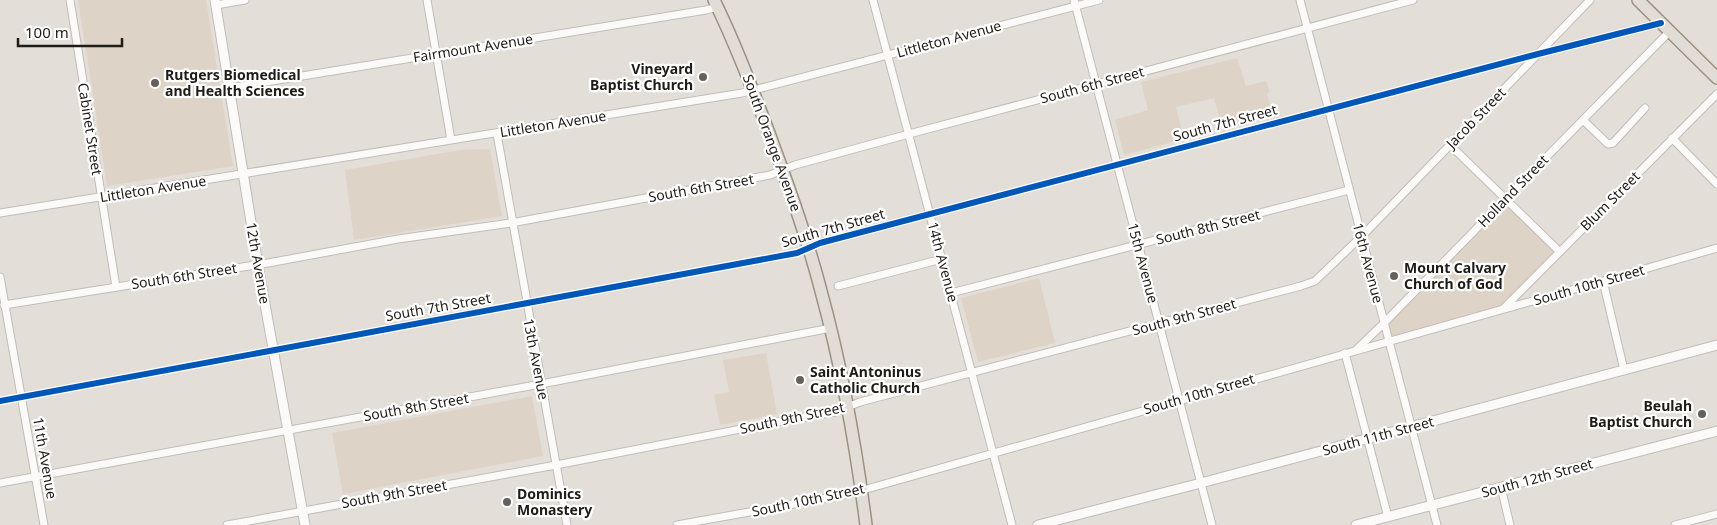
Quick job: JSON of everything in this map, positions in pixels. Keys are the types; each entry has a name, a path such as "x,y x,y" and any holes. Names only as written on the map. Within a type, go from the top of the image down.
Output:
{"main road":[{"path":"1638,0 1717,78"},
{"name":"South Orange Avenue","path":"716,4 753,91 809,248 831,328 848,408 866,525"}],"street":[{"name":"Cabinet Street","path":"70,0 116,287"},
{"path":"216,2 245,0"},
{"path":"427,0 451,140"},
{"name":"14th Avenue","path":"873,0 1012,525"},
{"name":"Littleton Avenue","path":"0,213 753,91 1074,3 1099,0"},
{"name":"16th Avenue","path":"1300,0 1437,525"},
{"name":"South 6th Street","path":"4,304 258,264 398,239 511,223 761,177 783,171 795,165 909,134 1412,0"},
{"name":"Jacob Street","path":"1361,236 1590,0"},
{"name":"12th Avenue","path":"216,2 258,264 305,525"},
{"name":"15th Avenue","path":"1074,3 1212,525"},
{"name":"Fairmount Avenue","path":"229,88 706,10 716,4"},
{"name":"South 7th Street","path":"0,401 797,253 820,243 1538,54 1665,27"},
{"name":"Holland Street","path":"1355,350 1384,323 1582,120 1665,27"},
{"name":"Blum Street","path":"1503,309 1717,94"},
{"path":"1582,120 1608,144 1613,143 1645,108"},
{"name":"13th Avenue","path":"496,134 567,525"},
{"path":"1672,138 1717,184"},
{"path":"1450,145 1560,252"},
{"name":"South 8th Street","path":"951,293 1349,190"},
{"name":"South 9th Street","path":"227,525 835,412 860,402 1315,281 1361,236"},
{"name":"South 10th Street","path":"677,525 849,494 1717,248"},
{"path":"838,286 942,259"},
{"name":"11th Avenue","path":"0,277 44,525"},
{"path":"1603,281 1624,370"},
{"name":"South 8th Street","path":"0,483 541,384 831,328"},
{"name":"South 11th Street","path":"1038,525 1717,345"},
{"path":"1345,353 1388,517"},
{"name":"South 12th Street","path":"1356,525 1717,431"},
{"path":"1501,487 1510,525"},
{"path":"1675,525 1717,514"}],"shaded area":[{"name":"Rutgers Biomedical and Health Sciences","path":"78,0 206,0 233,166 107,186"},
{"path":"1237,58 1246,86 1266,81 1270,92 1267,94 1273,115 1223,130 1214,98 1176,107 1184,139 1124,155 1115,120 1148,110 1141,82"},
{"path":"490,149 502,216 354,240 345,170 460,150"},
{"path":"1505,200 1559,252 1502,308 1389,340 1385,323"},
{"path":"1039,278 1055,343 978,362 961,298"},
{"path":"766,353 777,414 720,425 714,395 729,392 723,360"},
{"path":"532,396 543,456 343,494 332,433"}],"cycle path":[{"path":"0,401 797,253 820,243 1661,23"}],"place":[{"name":"Vineyard Baptist Church","path":"703,77"},
{"name":"Rutgers Biomedical and Health Sciences","path":"155,83"},
{"name":"Mount Calvary Church of God","path":"1394,276"},
{"name":"Saint Antoninus Catholic Church","path":"800,380"},
{"name":"Beulah Baptist Church","path":"1702,414"},
{"name":"Dominics Monastery","path":"507,502"}]}
